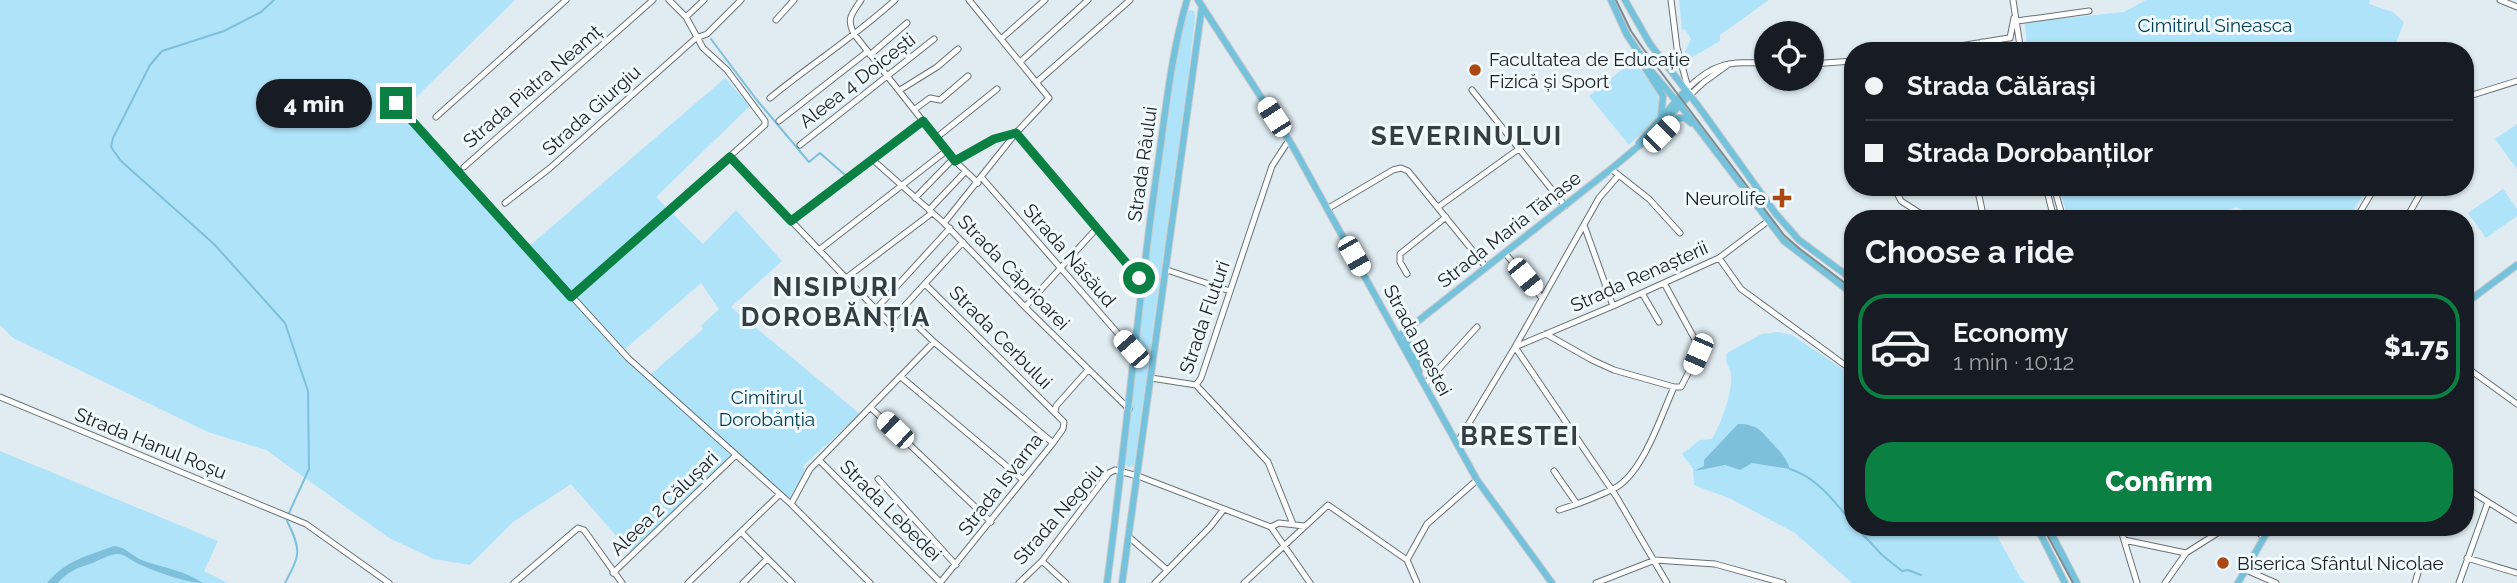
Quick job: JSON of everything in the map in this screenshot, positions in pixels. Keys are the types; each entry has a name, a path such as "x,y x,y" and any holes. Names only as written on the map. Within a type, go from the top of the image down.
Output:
{"main road":[{"name":"Strada Râului","path":"1107,583 1142,281 1175,47 1187,0"},
{"path":"1611,0 1616,15 1636,49 1768,221 1791,247 1844,287"},
{"path":"1625,0 1650,44 1688,91 1742,170 1788,229 1844,273"},
{"name":"Strada Râului","path":"1122,583 1167,270 1201,2"},
{"name":"Strada Brestei","path":"1201,2 1289,140 1477,480 1552,583"},
{"path":"1198,25 1211,20"},
{"path":"1636,49 1642,66 1663,96 1661,117"},
{"name":"Strada Maria Tănase","path":"1398,336 1611,169 1638,146 1688,91"},
{"name":"Strada Maria Tănase","path":"1638,146 1661,117 1678,103"},
{"path":"1638,146 1661,134 1680,117 1698,129"},
{"path":"2474,297 2517,265"},
{"path":"1412,325 1406,339 1419,365 1419,374"},
{"path":"2042,536 2065,583"},
{"path":"2053,536 2077,583"},
{"path":"2238,583 2264,537"}],"street":[{"path":"436,117 566,0"},
{"name":"Strada Piatra Neamț","path":"464,167 653,0"},
{"path":"571,297 765,125 765,121 727,70 703,48 686,18 669,0"},
{"path":"686,18 704,0"},
{"name":"Strada Giurgiu","path":"505,203 550,168 696,38 707,34 741,0"},
{"path":"776,20 794,0"},
{"name":"Strada Năsăud","path":"861,0 849,20 854,34 868,54 900,90 954,160 965,172 980,181 1135,353"},
{"path":"770,98 858,33 895,0"},
{"path":"944,223 1016,133 1046,103 1048,95 969,0"},
{"path":"1001,39 1045,0"},
{"path":"1020,62 1088,0"},
{"path":"1038,81 1130,0"},
{"path":"1671,0 1677,48 1688,91 1732,62 1754,63"},
{"path":"2013,0 2020,42"},
{"path":"2500,0 2517,7"},
{"path":"2016,18 2089,11"},
{"path":"2009,42 2016,18"},
{"path":"779,121 907,23"},
{"path":"1982,42 2014,36 2018,42"},
{"name":"Aleea 4 Doicești","path":"800,145 934,39"},
{"path":"900,90 937,67 958,49"},
{"path":"1824,63 1844,62"},
{"path":"915,109 930,98 940,100 968,76"},
{"path":"2474,94 2517,81"},
{"path":"936,138 998,89"},
{"path":"1472,90 1565,205"},
{"path":"396,103 628,358 791,504 870,583"},
{"path":"791,221 923,121"},
{"path":"915,198 954,160 994,139 1016,133"},
{"path":"1016,133 1142,281"},
{"name":"Strada Fluturi","path":"1289,140 1272,166 1201,378 1196,385 1268,462 1293,524"},
{"path":"1438,207 1520,148"},
{"path":"820,250 946,151"},
{"path":"730,157 889,323 963,242"},
{"name":"Strada Căprioarei","path":"873,160 950,228 1025,307 1129,409"},
{"path":"1327,209 1393,170 1401,168 1410,172 1486,267"},
{"path":"1611,169 1649,199 1680,233"},
{"path":"846,278 930,211 965,172"},
{"path":"1457,443 1599,198 1618,176"},
{"path":"1898,196 1900,201 1914,210"},
{"path":"1407,274 1400,262 1400,254 1446,217"},
{"name":"Strada Renașterii","path":"1515,347 1719,258 1768,221"},
{"path":"1584,225 1613,306"},
{"path":"876,309 950,228"},
{"path":"1025,307 1097,228"},
{"path":"1505,253 1542,298"},
{"path":"1719,258 1741,289 1844,364"},
{"path":"1167,270 1230,292"},
{"path":"1546,334 1614,370 1674,387 1684,385 1698,349 1664,283"},
{"name":"Strada Cerbului","path":"925,284 1055,412"},
{"path":"1642,293 1659,322"},
{"path":"901,310 934,342 1053,443"},
{"path":"1424,384 1477,327"},
{"path":"791,504 810,469 934,342"},
{"path":"1515,347 1611,489 1667,583"},
{"name":"Strada Isvarna","path":"941,583 1053,443 1064,426 1064,422 1055,412 1056,406 1088,369"},
{"path":"2474,373 2517,404"},
{"path":"901,377 1023,480"},
{"path":"1151,377 1196,385"},
{"path":"1559,510 1616,488 1640,462 1674,387"},
{"name":"Strada Hanul Roșu","path":"0,397 290,518 321,534 389,583"},
{"path":"871,408 991,522"},
{"name":"Aleea 2 Călușari","path":"613,573 736,455"},
{"name":"Strada Lebedei","path":"819,460 941,583"},
{"path":"1122,471 1271,527 1311,583"},
{"name":"Strada Negoiu","path":"1019,583 1042,561 1109,473 1122,471"},
{"path":"1554,471 1577,504"},
{"path":"878,480 956,565"},
{"path":"1407,560 1427,524 1477,480"},
{"path":"2474,493 2517,520"},
{"path":"688,583 779,495"},
{"path":"2459,583 2488,502"},
{"path":"1244,583 1328,505 1407,560 1417,583"},
{"path":"1155,583 1224,509"},
{"path":"1271,527 1279,523 1304,526"},
{"path":"514,583 576,528 580,528 622,583"},
{"path":"741,532 792,583"},
{"path":"2123,536 2137,583"},
{"path":"2165,583 2186,553 2213,536"},
{"path":"1129,537 1167,570"},
{"path":"2124,540 2186,553"},
{"path":"2468,558 2517,573"},
{"path":"743,583 767,559"},
{"path":"1596,583 1655,560 1715,564 1783,583"},
{"path":"1042,561 1066,583"},
{"path":"2415,583 2420,566"},
{"path":"2246,570 2276,583"}],"green space":[{"name":"Cimitirul Dorobănția","path":"0,0 515,0 405,108 527,248 725,78 750,106 656,197 703,244 736,210 782,261 731,307 860,414 803,466 805,471 789,499 665,390 731,456 631,553 571,484 513,522 470,565 434,559 389,538 266,450 208,432 13,338 0,325","holes":["701,283 719,309 701,326 703,329 650,375 624,350"]},
{"path":"1679,0 1769,0 1720,35 1720,41 1687,60 1685,52 1691,39 1685,29 1682,30"},
{"name":"Cimitirul Sineasca","path":"2146,0 2370,0 2369,4 2393,12 2404,22 2396,42 2026,42 2025,22 2124,12"},
{"path":"1189,10 1194,11 1195,17 1189,70 1134,466 1128,467 1125,463 1147,271 1179,38"},
{"path":"1634,60 1653,86 1659,109 1652,123 1629,145 1589,96"},
{"path":"2517,124 2517,169 2495,139"},
{"path":"2503,189 2517,209 2517,216 2486,238 2474,221 2472,210"},
{"path":"2062,196 2362,196 2354,210 2242,210 2236,207 2230,210 2065,210"},
{"path":"1778,332 1792,335 1844,370 1844,536 1997,536 2021,579 2026,583 1852,583 1795,533 1731,499 1694,485 1693,469 1682,454 1700,440 1712,439 1719,425 1731,381 1726,362 1727,353 1762,334"},
{"path":"0,451 218,541 204,571 228,583 0,583"}],"shaded area":[{"path":"1738,424 1750,425 1762,432 1781,453 1790,469 1752,463 1740,470 1725,465 1694,471 1704,466 1704,460"},
{"path":"114,546 144,561 203,583 163,574 116,554 73,571 58,583 47,583 69,564"}],"waterway":[{"path":"274,0 261,12 224,31 162,51 150,65 111,147 121,161 214,244 285,323 308,391 309,469 289,513"},
{"path":"711,39 756,99 809,162 820,153 844,174"},
{"path":"1790,469 1809,478 1844,513"},
{"path":"285,583 297,553 295,539 287,521"},
{"path":"1864,536 1902,571 1908,570 1921,575"}],"tram line":[{"path":"1616,0 1642,47 1784,235 1844,282"},
{"path":"2048,536 2073,583"}],"place":[{"name":"Facultatea de Educație Fizică și Sport","path":"1475,70"},
{"name":"Neurolife","path":"1782,198"},
{"name":"Biserica Sfântul Nicolae","path":"2223,563"}],"district":[{"name":"SEVERINULUI","path":"1467,136"},
{"name":"NISIPURI DOROBĂNȚIA","path":"836,302"},
{"name":"BRESTEI","path":"1520,436"}],"route":[{"path":"396,103 571,297 730,157 791,221 923,121 955,161 994,139 1016,133 1139,278"}]}
